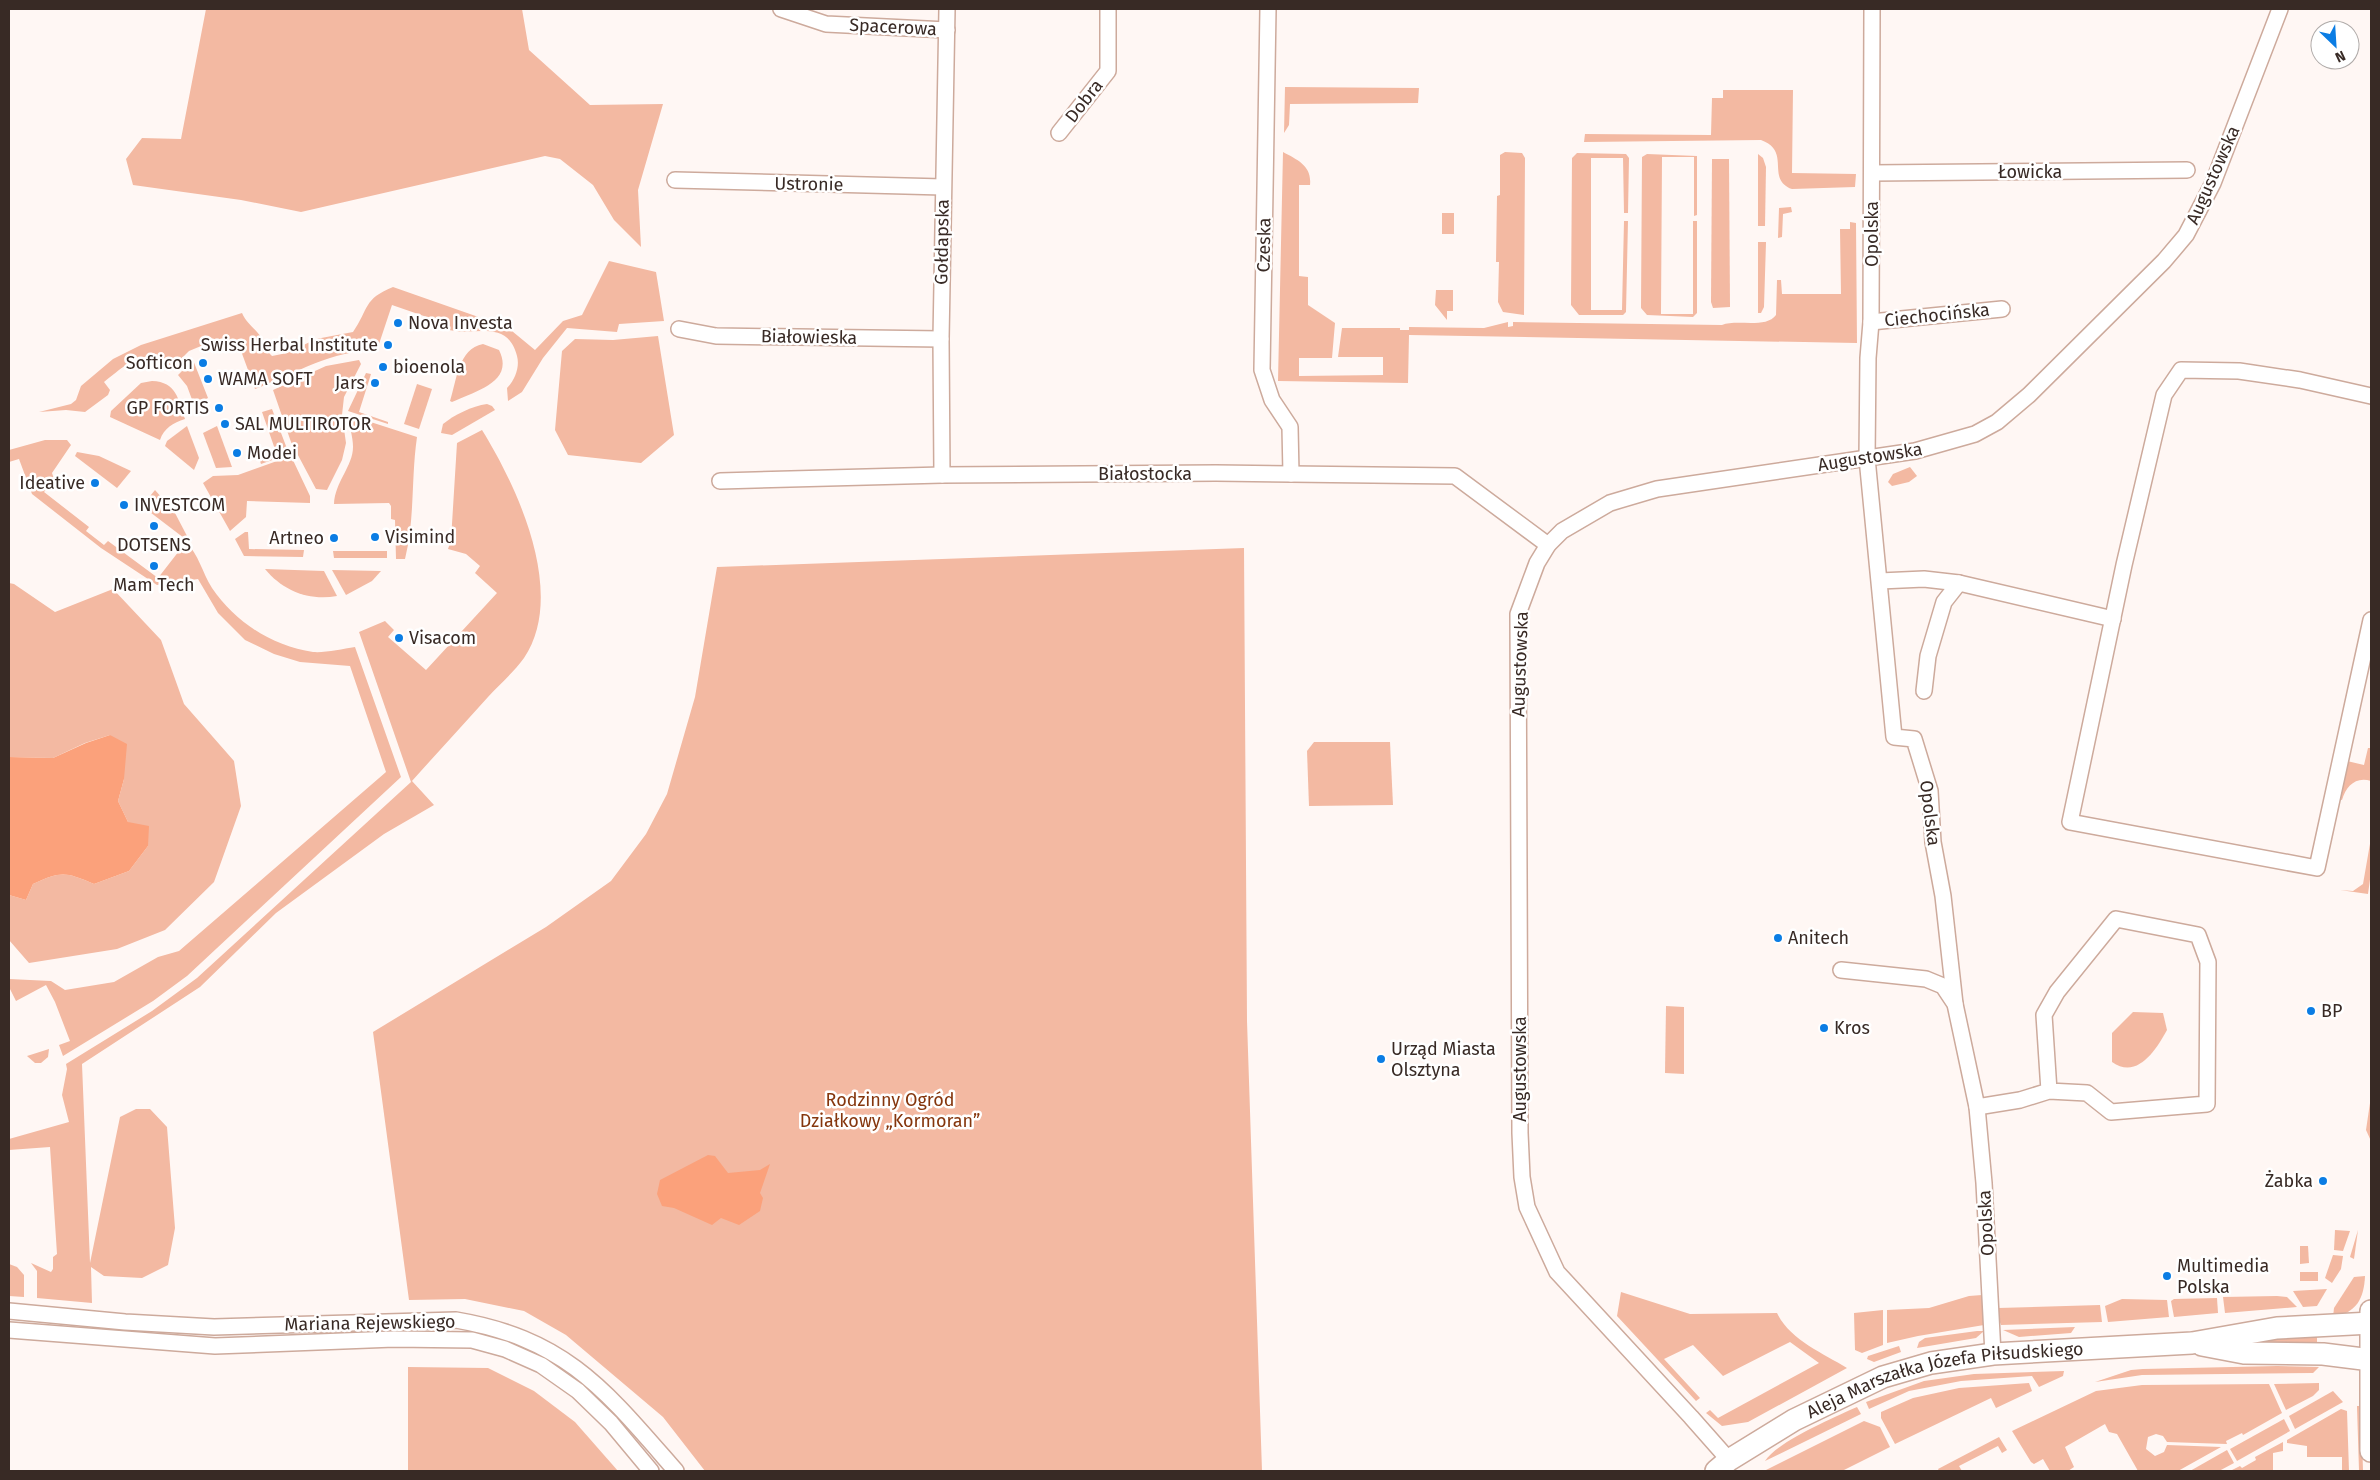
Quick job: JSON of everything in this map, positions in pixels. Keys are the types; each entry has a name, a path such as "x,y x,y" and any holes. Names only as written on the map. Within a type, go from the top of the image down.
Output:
{"street":[{"name":"Spacerowa","path":"781,9 826,24 947,30"},
{"name":"Gołdapska","path":"942,475 941,339 947,9"},
{"name":"Dobra","path":"1059,132 1108,71 1108,9"},
{"name":"Czeska","path":"1268,9 1262,370 1272,400 1290,427 1291,474"},
{"name":"Opolska","path":"1872,9 1871,322 1868,358 1867,458 1894,737 1914,739 1930,791 1933,842 1944,896 1955,1004 1977,1107 1984,1183 1993,1354"},
{"name":"Augustowska","path":"1722,1466 1691,1417 1557,1272 1527,1207 1522,1177 1520,1133 1518,614 1537,563 1548,546 1562,531 1587,514 1610,503 1657,489 1867,458 1946,443 1975,434 1997,422 2029,395 2164,261 2186,235 2201,209 2280,9"},
{"name":"Łowicka","path":"1872,173 2187,170"},
{"name":"Ustronie","path":"675,180 943,187"},
{"name":"Ciechocińska","path":"1871,322 2002,309"},
{"name":"Białowieska","path":"678,329 716,336 941,339"},
{"path":"2371,396 2300,380 2239,371 2181,370 2164,395 2113,619 2070,822 2317,868 2371,620"},
{"name":"Białostocka","path":"720,481 942,475 1291,474 1455,476 1548,546"},
{"path":"1880,581 1924,579 1959,583 2113,619"},
{"path":"1924,691 1928,656 1944,602 1959,583"},
{"path":"1977,1107 2020,1100 2049,1091 2087,1093 2111,1112 2208,1104 2208,962 2198,935 2116,919 2057,992 2044,1015 2049,1091"},
{"name":"Opolska","path":"1841,970 1926,979 1944,986 1955,1004"},
{"name":"Mariana Rejewskiego","path":"9,1311 126,1322 214,1327 420,1320 456,1320 482,1324 516,1334 548,1349 588,1376 612,1399 676,1471"},
{"path":"2371,1311 2371,1452"},
{"name":"Aleja Marszałka Józefa Piłsudskiego","path":"1722,1466 1794,1420 1883,1377 1958,1357 2192,1343 2255,1330 2371,1324"},
{"name":"Mariana Rejewskiego","path":"9,1330 215,1346 394,1339 472,1340 505,1349 541,1365 578,1391 611,1423 651,1471"},
{"name":"Aleja Marszałka Józefa Piłsudskiego","path":"2192,1343 2257,1354 2323,1354 2371,1360"}],"green space":[{"path":"206,9 522,9 529,50 590,105 663,104 638,190 641,247 614,220 593,185 560,159 545,156 301,212 241,200 133,185 126,159 142,138 181,139"},
{"path":"1285,87 1419,88 1418,103 1290,104 1289,125 1284,133"},
{"path":"1723,90 1793,90 1792,173 1856,174 1855,187 1792,189 1780,179 1775,151 1770,145 1761,140 1584,142 1585,134 1711,135 1712,98 1723,98"},
{"path":"1283,152 1303,164 1310,178 1310,185 1299,185 1299,276 1308,277 1308,305 1335,323 1332,358 1299,358 1299,376 1383,375 1383,357 1338,357 1342,328 1400,328 1400,330 1409,330 1409,327 1484,328 1508,322 1508,327 1513,326 1513,322 1722,325 1728,323 1765,322 1776,315 1777,280 1781,280 1782,294 1841,294 1840,229 1850,229 1850,222 1856,223 1857,343 1409,335 1408,383 1278,381"},
{"path":"1505,152 1522,153 1525,158 1524,315 1503,312 1498,302 1499,262 1496,262 1497,196 1500,195 1500,155"},
{"path":"1577,153 1626,154 1629,158 1628,213 1624,213 1623,158 1591,158 1591,310 1622,310 1624,221 1628,221 1626,312 1623,315 1579,315 1571,305 1572,158"},
{"path":"1647,154 1697,156 1697,215 1694,216 1694,157 1662,157 1661,314 1693,314 1693,221 1697,221 1697,313 1693,317 1647,315 1641,308 1642,157"},
{"path":"1758,154 1763,158 1766,167 1765,226 1758,226"},
{"path":"1712,159 1729,159 1730,307 1713,308 1711,302"},
{"path":"1791,207 1792,212 1783,214 1782,237 1778,238 1779,208"},
{"path":"1442,213 1454,213 1454,234 1442,234"},
{"path":"1758,242 1766,242 1764,307 1761,313 1758,313"},
{"path":"609,261 656,272 664,321 619,324 617,332 567,328 543,358 522,392 508,401 507,388 516,373 518,360 512,344 505,337 488,331 456,331 446,329 447,324 392,305 376,353 348,353 331,358 255,389 237,340 220,345 218,339 189,351 170,370 161,366 164,357 144,358 131,362 104,382 110,390 108,395 85,412 66,410 39,412 71,404 76,400 81,386 113,359 141,345 242,313 272,356 287,353 316,339 353,332 371,300 383,291 393,287 507,327 535,350 563,321 582,315"},
{"path":"1436,290 1453,290 1453,311 1447,311 1447,320 1435,305"},
{"path":"658,336 674,435 641,463 568,455 555,430 562,351 575,339 613,340"},
{"path":"483,344 499,350 503,361 502,370 490,384 452,402 450,401 463,359 468,352"},
{"path":"193,360 208,398 194,405 187,386 178,375"},
{"path":"359,360 361,364 344,397 342,415 346,443 342,460 327,490 316,489 291,442 273,390 326,366"},
{"path":"366,373 371,374 359,412 388,422 388,424 348,411"},
{"path":"160,382 172,388 178,398 185,419 170,426 160,440 110,417 111,411 141,383"},
{"path":"417,384 432,389 419,429 404,424"},
{"path":"487,404 495,410 452,435 441,433 443,424 452,417 469,409"},
{"path":"272,409 289,454 261,464 260,461 277,455 262,412"},
{"path":"349,415 417,437 412,514 405,559 396,559 395,520 391,519 391,506 389,503 334,504 337,488 352,454 353,443"},
{"path":"187,426 199,458 194,470 165,446 167,441"},
{"path":"217,426 232,467 216,468 203,433"},
{"path":"482,430 510,481 522,511 533,542 539,573 541,604 536,632 524,658 412,781 434,805 384,834 276,913 200,987 82,1064 90,1263 120,1117 136,1109 150,1109 167,1127 175,1228 168,1265 142,1278 104,1276 91,1267 92,1303 37,1298 37,1271 31,1263 51,1272 53,1269 53,1257 57,1254 50,1147 9,1150 9,1139 69,1122 62,1095 67,1069 66,1064 152,1011 197,978 411,782 359,632 385,621 394,630 388,637 426,670 497,593 475,573 480,566 466,554 448,549 451,540 457,443"},
{"path":"45,440 67,440 71,445 52,473 54,479 44,492 89,527 86,531 104,545 108,541 158,578 186,542 194,552 212,588 243,622 269,638 298,649 313,652 355,647 401,777 187,976 153,1001 63,1056 59,1045 70,1041 55,1002 46,985 16,1001 9,987 9,979 51,981 65,990 114,982 158,957 179,951 386,772 350,666 300,662 274,654 245,640 218,613 198,579 157,585 101,548 32,494 19,459 9,462 9,450"},
{"path":"77,452 99,456 131,471 117,488 75,456"},
{"path":"291,456 310,496 310,503 247,501 246,517 230,531 203,483 213,476 238,475"},
{"path":"1910,467 1917,476 1909,482 1892,486 1888,482 1893,474"},
{"path":"155,490 175,513 187,536 184,538 142,506"},
{"path":"248,532 249,549 304,550 303,557 244,556 235,539"},
{"name":"Rodzinny Ogród Działkowy „Kormoran”","path":"1244,548 1247,1021 1262,1471 705,1471 663,1417 566,1335 524,1311 465,1299 409,1300 373,1032 546,927 611,881 646,834 667,794 695,697 717,567"},
{"path":"333,551 387,551 387,558 334,558"},
{"path":"265,569 324,571 337,596 316,597 297,593 272,577"},
{"path":"332,570 381,571 372,581 346,595"},
{"path":"9,583 14,584 55,612 113,589 161,640 184,704 234,761 241,806 214,882 165,930 117,949 29,963 9,940 9,895 26,900 33,884 57,875 70,875 94,884 129,871 148,846 128,822 118,801 124,779 110,735 85,743 53,758 9,757"},
{"path":"1314,742 1390,742 1393,805 1309,806 1307,751"},
{"path":"2368,748 2371,748 2371,781 2361,780 2352,783 2346,790 2342,800 2338,799 2347,761 2364,765"},
{"path":"2371,838 2371,872 2368,894 2340,890 2353,891 2363,884"},
{"path":"1666,1006 1684,1007 1684,1074 1665,1073"},
{"path":"2133,1012 2163,1013 2167,1030 2145,1060 2137,1065 2121,1067 2112,1062 2112,1033"},
{"path":"49,1049 48,1057 41,1063 35,1063 27,1056"},
{"path":"2370,1103 2371,1106 2371,1141 2366,1130"},
{"path":"2335,1230 2350,1231 2343,1251 2334,1250"},
{"path":"2358,1230 2354,1259 2350,1257"},
{"path":"2300,1246 2308,1246 2309,1263 2300,1264"},
{"path":"2333,1255 2343,1256 2341,1269 2332,1283 2325,1278"},
{"path":"9,1264 17,1267 24,1275 24,1297 9,1296"},
{"path":"2300,1272 2318,1272 2318,1281 2300,1281"},
{"path":"2365,1276 2363,1292 2357,1304 2348,1312 2333,1317 2334,1308 2354,1277"},
{"path":"2327,1289 2317,1306 2303,1307 2293,1291"},
{"path":"1621,1292 1690,1314 1777,1313 1790,1331 1808,1345 1847,1368 1748,1422 1722,1426 1706,1413 1710,1410 1718,1418 1819,1363 1790,1342 1723,1376 1693,1345 1664,1359 1700,1398 1696,1401 1617,1316"},
{"path":"1982,1295 1984,1325 1887,1343 1887,1310 1929,1308 1969,1296"},
{"path":"2223,1297 2287,1297 2297,1307 2225,1313"},
{"path":"2217,1298 2218,1313 2174,1317 2171,1301 2174,1299"},
{"path":"2122,1299 2167,1300 2169,1317 2108,1322 2105,1306"},
{"path":"2100,1305 2102,1322 2001,1325 1998,1317 1998,1308"},
{"path":"1883,1310 1883,1345 1862,1353 1855,1350 1854,1313"},
{"path":"2075,1327 2071,1333 2019,1337 2003,1330"},
{"path":"1984,1331 1976,1338 1917,1348 1919,1342 1925,1338"},
{"path":"2317,1334 2317,1342 2256,1342 2255,1338"},
{"path":"1899,1346 1901,1352 1874,1362 1867,1359 1868,1356"},
{"path":"2277,1366 2319,1367 2313,1373 2142,1375 2095,1382 2131,1370"},
{"path":"408,1367 488,1368 534,1391 575,1422 618,1471 408,1471"},
{"path":"2064,1371 2063,1376 2039,1387 2032,1376 1961,1381 1909,1391 1869,1409 1866,1402 1924,1381 1974,1374"},
{"path":"2029,1383 2032,1391 1996,1408 1991,1398 1895,1444 1881,1418 1881,1412 1913,1398 1959,1388"},
{"path":"2319,1383 2319,1390 2313,1396 2286,1410 2274,1384"},
{"path":"2269,1384 2282,1413 2243,1435 2242,1433 2226,1441 2227,1444 2167,1442 2163,1436 2156,1434 2148,1437 2146,1449 2155,1456 2164,1452 2167,1445 2221,1447 2178,1471 2138,1471 2117,1434 2109,1432 2105,1424 2065,1447 2074,1467 2068,1471 2050,1471 2043,1459 2034,1464 2031,1462 2012,1431 2096,1391 2142,1385"},
{"path":"2333,1391 2343,1402 2295,1429 2289,1416"},
{"path":"2357,1406 2361,1406 2363,1471 2359,1471"},
{"path":"1857,1407 1861,1414 1765,1461 1772,1453 1794,1438"},
{"path":"2341,1409 2347,1411 2349,1471 2342,1471 2342,1457 2307,1457 2307,1446 2287,1443 2287,1440"},
{"path":"2284,1419 2290,1431 2237,1461 2230,1449"},
{"path":"1864,1421 1880,1427 1890,1447 1842,1471 1764,1471"},
{"path":"1999,1437 2007,1450 2002,1453 1998,1446 1959,1466 1962,1471 1939,1471 1938,1469"},
{"path":"2283,1442 2283,1451 2273,1453 2273,1471 2230,1471 2240,1466 2242,1468 2256,1460 2255,1457"},
{"path":"2227,1450 2234,1463 2219,1471 2190,1471"}],"shaded area":[{"path":"110,735 127,744 124,779 118,801 128,822 149,826 148,846 129,871 94,884 70,875 57,875 33,884 26,900 9,895 9,757 53,758 86,743"},
{"path":"708,1155 715,1156 728,1173 760,1170 770,1164 760,1193 763,1198 760,1211 739,1225 721,1218 712,1225 674,1208 662,1206 657,1194 660,1180"}],"place":[{"name":"Nova Investa","path":"398,323"},
{"name":"Swiss Herbal Institute","path":"388,345"},
{"name":"Softicon","path":"203,363"},
{"name":"bioenola","path":"383,367"},
{"name":"WAMA SOFT","path":"208,379"},
{"name":"Jars","path":"375,383"},
{"name":"GP FORTIS","path":"219,408"},
{"name":"SAL MULTIROTOR","path":"225,424"},
{"name":"Modei","path":"237,453"},
{"name":"Ideative","path":"95,483"},
{"name":"INVESTCOM","path":"124,505"},
{"name":"DOTSENS","path":"154,526"},
{"name":"Visimind","path":"375,537"},
{"name":"Artneo","path":"334,538"},
{"name":"Mam Tech","path":"154,566"},
{"name":"Visacom","path":"399,638"},
{"name":"Anitech","path":"1778,938"},
{"name":"BP","path":"2311,1011"},
{"name":"Kros","path":"1824,1028"},
{"name":"Urząd Miasta Olsztyna","path":"1381,1059"},
{"name":"Żabka","path":"2323,1181"},
{"name":"Multimedia Polska","path":"2167,1276"}]}
